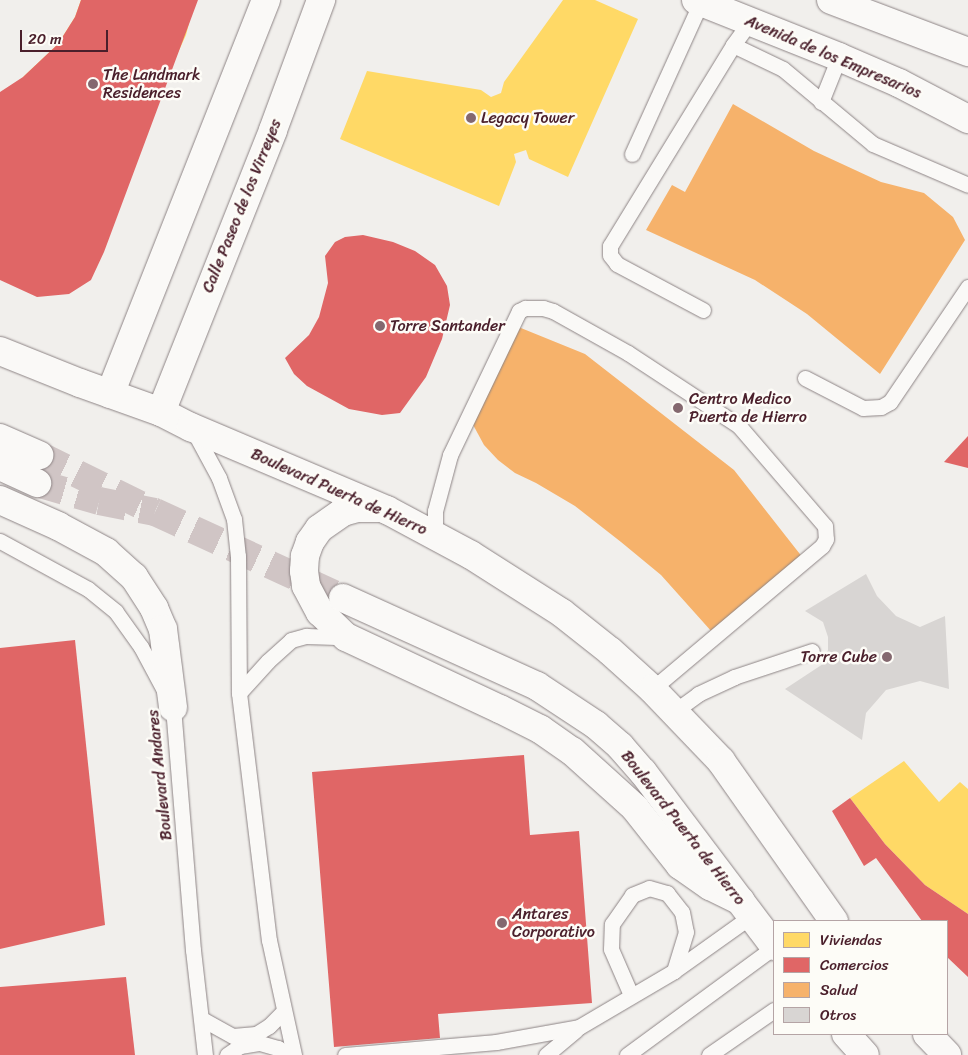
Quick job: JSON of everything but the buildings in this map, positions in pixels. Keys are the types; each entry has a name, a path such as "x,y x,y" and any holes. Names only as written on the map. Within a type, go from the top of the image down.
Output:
{"street":[{"path":"110,394 266,0"},
{"name":"Calle Paseo de los Virreyes","path":"161,412 273,130 321,0"},
{"path":"831,0 968,52"},
{"name":"Avenida de los Empresarios","path":"698,1 750,20 899,83 968,119"},
{"name":"Boulevard Puerta de Hierro","path":"0,351 161,412 191,427 387,510 472,555 562,613 610,650 652,689 721,761 833,920"},
{"path":"0,438 39,455"},
{"path":"0,466 36,483"},
{"path":"0,500 58,526 106,552 134,577 154,608 163,629 173,707"},
{"path":"387,510 372,507 342,512 318,529 305,556 306,586 320,612 346,637 540,729 564,746 635,808 680,865 746,909"},
{"name":"Boulevard Puerta de Hierro","path":"343,598 537,686 596,725 620,746 643,772 773,945"},
{"path":"847,1035 865,1055"},
{"path":"928,1035 947,1055"}],"lane":[{"path":"632,154 698,1"},
{"path":"704,310 617,264 610,255 610,246 750,20"},
{"path":"733,45 783,69 874,144 968,185"},
{"path":"821,102 839,57"},
{"path":"805,378 863,408 880,407 890,402 968,286"},
{"path":"435,535 435,511 450,455 519,311 526,308 542,308 553,311 628,353 739,426 826,526 826,539 822,546 652,689"},
{"path":"191,427 219,478 234,519 238,556 239,693 269,940 294,1055"},
{"name":"Boulevard Andares","path":"0,541 88,589 116,612 141,647 173,707 193,950 205,1055"},
{"path":"0,548 20,551"},
{"path":"239,693 268,661 292,640 306,636 346,637"},
{"path":"675,711 698,694 734,677 812,651"},
{"path":"631,995 611,949 612,924 632,895 650,888 667,893 682,912 686,932 674,972"},
{"path":"546,1055 580,1028 631,995 674,972 746,909"},
{"path":"627,1055 773,947"},
{"path":"202,1019 233,1036 240,1036 256,1034 269,1026 284,1011"},
{"path":"709,1055 773,1011"},
{"path":"345,1055 496,1042 580,1028"},
{"path":"227,1055 240,1046 260,1043 278,1048 289,1055"}],"tunnel":[{"path":"39,455 155,512 343,598"},
{"path":"37,483 99,501 155,512"}],"place":[{"name":"The Landmark Residences","path":"93,84"},
{"name":"Legacy Tower","path":"471,118"},
{"name":"Torre Santander","path":"380,326"},
{"name":"Centro Medico Puerta de Hierro","path":"678,408"},
{"name":"Torre Cube","path":"887,657"},
{"name":"Antares Corporativo","path":"502,923"}]}
